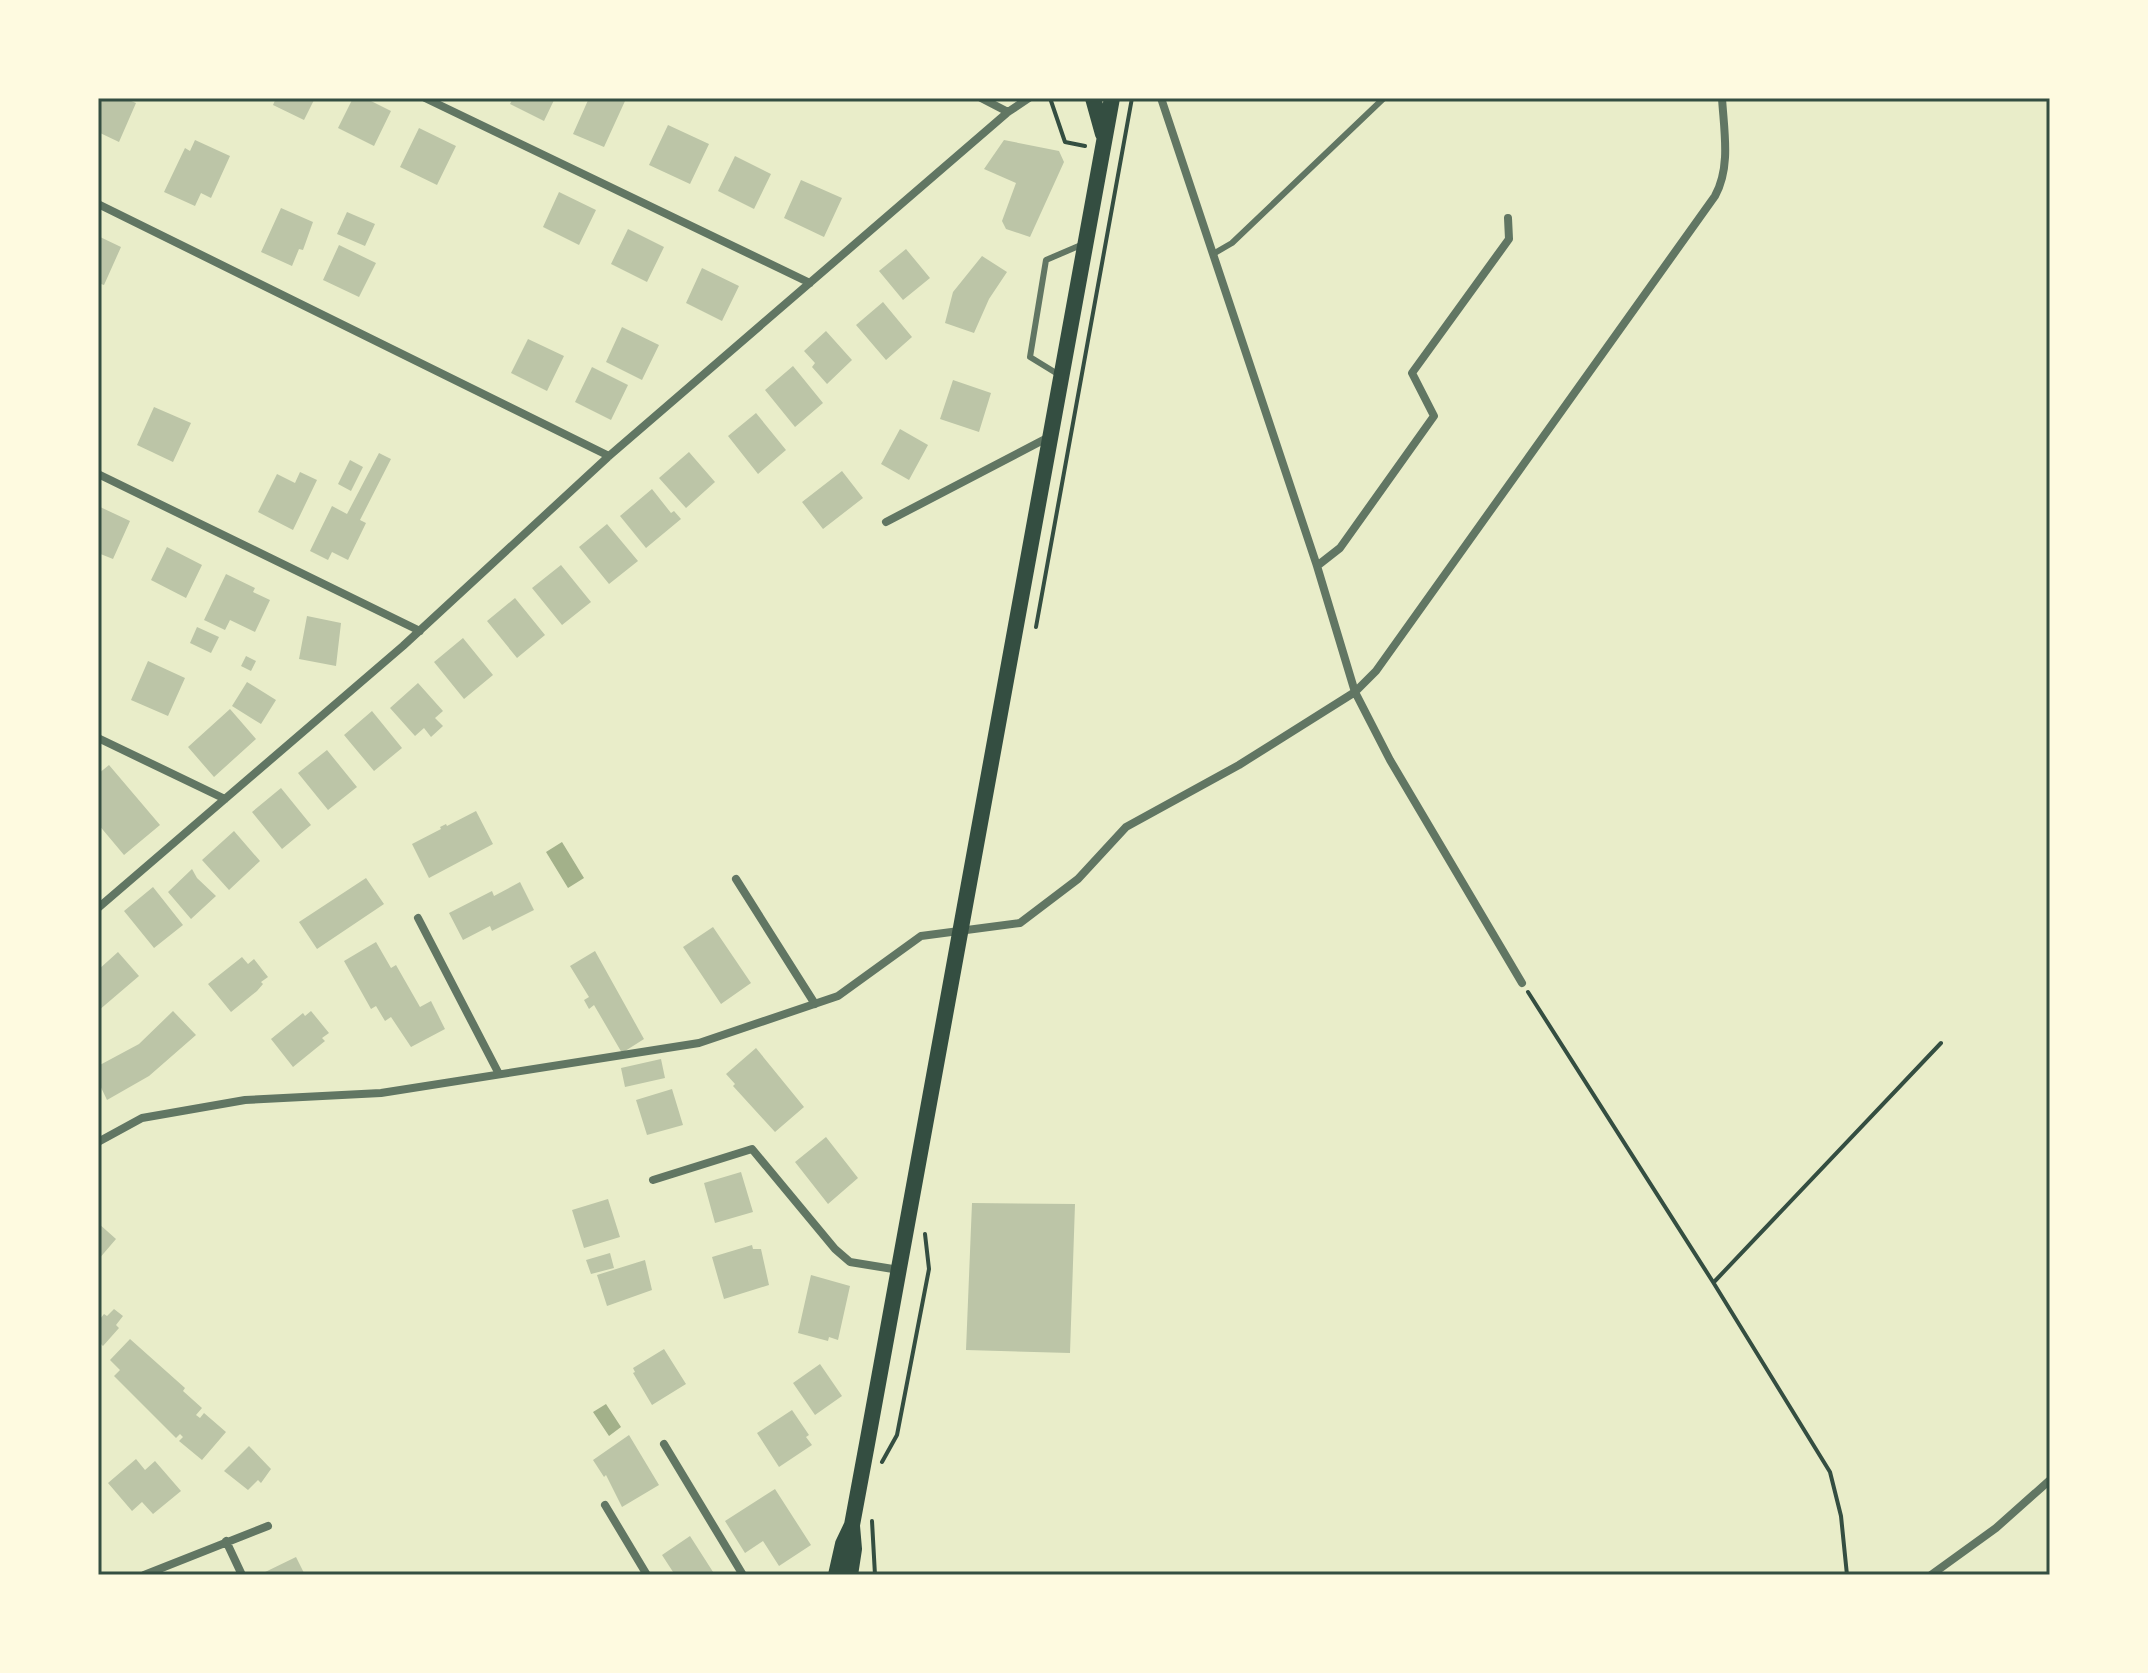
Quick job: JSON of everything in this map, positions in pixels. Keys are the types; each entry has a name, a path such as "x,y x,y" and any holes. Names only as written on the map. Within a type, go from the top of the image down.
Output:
{"main road":[{"path":"1093,98 1102,142"},
{"path":"836,1575 843,1544 852,1525 1112,98"},
{"path":"850,1575 854,1549 852,1525"}],"street":[{"path":"425,98 810,283"},
{"path":"981,98 1008,112"},
{"path":"1008,112 1015,98"},
{"path":"98,908 420,631 609,456 1008,112 1029,98"},
{"path":"1161,98 1317,566 1355,692 1390,760 1522,983"},
{"path":"98,1142 142,1118 245,1100 381,1093 699,1043 838,996 921,936 1020,923 1078,879 1126,827 1239,765 1355,692 1376,671 1715,196 1723,182 1725,156 1722,98"},
{"path":"98,204 609,456"},
{"path":"1317,566 1340,548 1434,416 1412,373 1509,239 1508,218"},
{"path":"886,522 1050,437"},
{"path":"98,474 420,631"},
{"path":"98,738 225,799"},
{"path":"736,879 815,1004"},
{"path":"418,918 499,1074"},
{"path":"653,1180 752,1149 835,1249 850,1262 899,1270"},
{"path":"664,1444 743,1575"},
{"path":"1931,1575 1996,1528 2050,1480"},
{"path":"605,1505 647,1575"},
{"path":"144,1575 268,1526"},
{"path":"226,1541 242,1575"}],"lane":[{"path":"1213,254 1232,243 1384,98"},
{"path":"1061,376 1030,357 1046,260 1084,244"}],"path":[{"path":"1050,98 1065,142 1102,142 1122,153"},
{"path":"1034,638 1132,98"},
{"path":"1522,983 1830,1472 1841,1516 1847,1575"},
{"path":"1713,1282 1941,1043"},
{"path":"880,1475 882,1462 897,1435 929,1269 925,1227"},
{"path":"872,1515 875,1575"}],"shaded area":[{"path":"562,842 584,878 568,888 546,852"},
{"path":"606,1404 621,1427 609,1436 593,1412"}],"building":[{"path":"98,98 124,98 136,103 119,142 98,132"},
{"path":"276,98 315,98 304,120 273,105"},
{"path":"353,98 365,98 391,111 374,146 338,128"},
{"path":"513,98 555,98 544,121 510,104"},
{"path":"589,98 618,98 625,101 604,147 573,134"},
{"path":"668,125 709,144 690,184 649,165"},
{"path":"419,128 456,146 437,185 400,167"},
{"path":"195,140 230,156 211,198 201,193 195,206 164,192 185,148 190,151"},
{"path":"1004,140 1059,151 1064,162 1030,237 1006,229 1002,221 1016,183 984,169"},
{"path":"735,156 771,174 754,209 718,191"},
{"path":"801,180 842,198 824,237 784,218"},
{"path":"559,192 596,210 579,245 543,227"},
{"path":"281,208 313,222 303,250 299,249 292,266 261,252"},
{"path":"347,212 375,224 365,246 337,234"},
{"path":"628,229 664,247 647,282 611,264"},
{"path":"98,236 121,247 104,285 98,283"},
{"path":"339,245 376,263 359,297 323,280"},
{"path":"906,249 930,278 903,300 879,271"},
{"path":"982,256 1007,272 989,299 974,333 945,323 953,292"},
{"path":"702,268 739,286 722,321 686,303"},
{"path":"883,302 912,337 886,360 856,325"},
{"path":"622,327 659,345 642,380 606,362"},
{"path":"826,331 852,360 827,384 812,367 815,363 804,351"},
{"path":"528,339 564,356 547,391 511,373"},
{"path":"793,366 823,403 795,427 765,390"},
{"path":"592,367 628,385 611,420 575,402"},
{"path":"953,380 991,393 979,432 940,419"},
{"path":"154,407 191,423 173,462 137,445"},
{"path":"756,413 786,450 758,474 728,436"},
{"path":"900,429 928,445 909,480 881,464"},
{"path":"689,452 715,482 686,508 659,478"},
{"path":"379,453 391,459 360,520 366,523 348,560 332,552 328,560 310,551 332,506 347,514"},
{"path":"350,460 363,467 351,491 338,484"},
{"path":"842,471 863,498 823,529 802,502"},
{"path":"300,472 317,480 293,530 258,512 277,474 295,483"},
{"path":"652,489 671,513 674,511 681,519 646,548 620,516"},
{"path":"98,506 130,521 113,559 98,553"},
{"path":"607,524 638,561 609,584 579,547"},
{"path":"167,547 202,565 186,598 151,580"},
{"path":"561,565 591,602 562,625 532,588"},
{"path":"226,574 255,588 253,592 270,600 255,632 230,620 225,630 204,620"},
{"path":"515,598 545,635 517,658 487,621"},
{"path":"307,616 341,623 336,666 299,659"},
{"path":"197,627 219,637 211,653 190,643"},
{"path":"463,638 493,675 464,699 434,662"},
{"path":"246,656 256,661 251,671 241,666"},
{"path":"148,661 185,678 168,716 131,700"},
{"path":"247,682 276,700 261,724 232,706"},
{"path":"418,683 443,711 435,718 443,726 431,737 424,728 415,736 390,708"},
{"path":"230,709 256,739 214,777 188,747"},
{"path":"372,711 402,748 374,771 344,735"},
{"path":"327,750 357,787 328,810 298,773"},
{"path":"109,765 160,825 124,855 98,824 98,774"},
{"path":"281,788 311,825 282,849 252,812"},
{"path":"476,811 493,844 429,878 412,844"},
{"path":"234,831 260,861 229,890 202,860"},
{"path":"192,869 216,896 191,919 168,892"},
{"path":"366,878 384,904 317,949 299,922"},
{"path":"520,882 534,910 492,931 490,926 463,940 449,913 492,891 494,896"},
{"path":"153,887 183,925 154,948 124,911"},
{"path":"713,927 751,983 721,1004 683,947"},
{"path":"376,942 391,968 396,965 420,1007 431,1001 445,1029 411,1047 391,1017 385,1021 376,1006 371,1009 344,961"},
{"path":"595,951 644,1039 622,1053 594,1005 589,1009 584,1000 589,997 570,966"},
{"path":"118,952 139,976 98,1011 98,970"},
{"path":"242,957 248,964 254,959 268,977 261,982 263,984 257,991 231,1012 208,984"},
{"path":"173,1011 196,1035 149,1076 107,1100 98,1081 98,1066 139,1044"},
{"path":"311,1011 329,1033 322,1038 325,1041 293,1067 271,1039 303,1013 305,1016"},
{"path":"756,1048 804,1107 775,1132 726,1074"},
{"path":"661,1059 665,1078 625,1087 621,1068"},
{"path":"672,1089 683,1125 647,1135 636,1100"},
{"path":"826,1137 858,1178 828,1204 795,1162"},
{"path":"741,1172 753,1212 715,1223 704,1183"},
{"path":"608,1199 620,1237 584,1248 572,1210"},
{"path":"972,1203 1075,1204 1070,1353 966,1350"},
{"path":"98,1223 116,1239 98,1260"},
{"path":"752,1245 753,1249 761,1249 769,1285 724,1299 712,1257"},
{"path":"610,1253 614,1268 591,1274 586,1260"},
{"path":"645,1260 652,1290 607,1306 597,1275"},
{"path":"811,1275 850,1286 838,1340 829,1337 828,1341 798,1333"},
{"path":"114,1309 123,1316 116,1325 119,1328 103,1346 98,1341 98,1317 107,1316"},
{"path":"130,1339 185,1388 183,1391 202,1408 196,1415 200,1418 204,1413 226,1432 202,1460 179,1441 183,1437 180,1434 176,1438 114,1376 120,1370 110,1360"},
{"path":"664,1349 686,1384 652,1405 633,1368"},
{"path":"820,1364 842,1396 815,1415 793,1383"},
{"path":"792,1410 812,1445 779,1467 757,1433"},
{"path":"629,1435 659,1485 622,1507 606,1475 604,1477 593,1460"},
{"path":"249,1446 271,1469 261,1483 258,1480 248,1490 224,1471"},
{"path":"136,1459 145,1470 155,1461 181,1491 153,1514 142,1502 132,1511 108,1483"},
{"path":"775,1489 811,1545 779,1566 763,1541 745,1553 725,1521"},
{"path":"690,1536 715,1575 675,1575 662,1555"},
{"path":"296,1557 305,1575 259,1575"}]}
